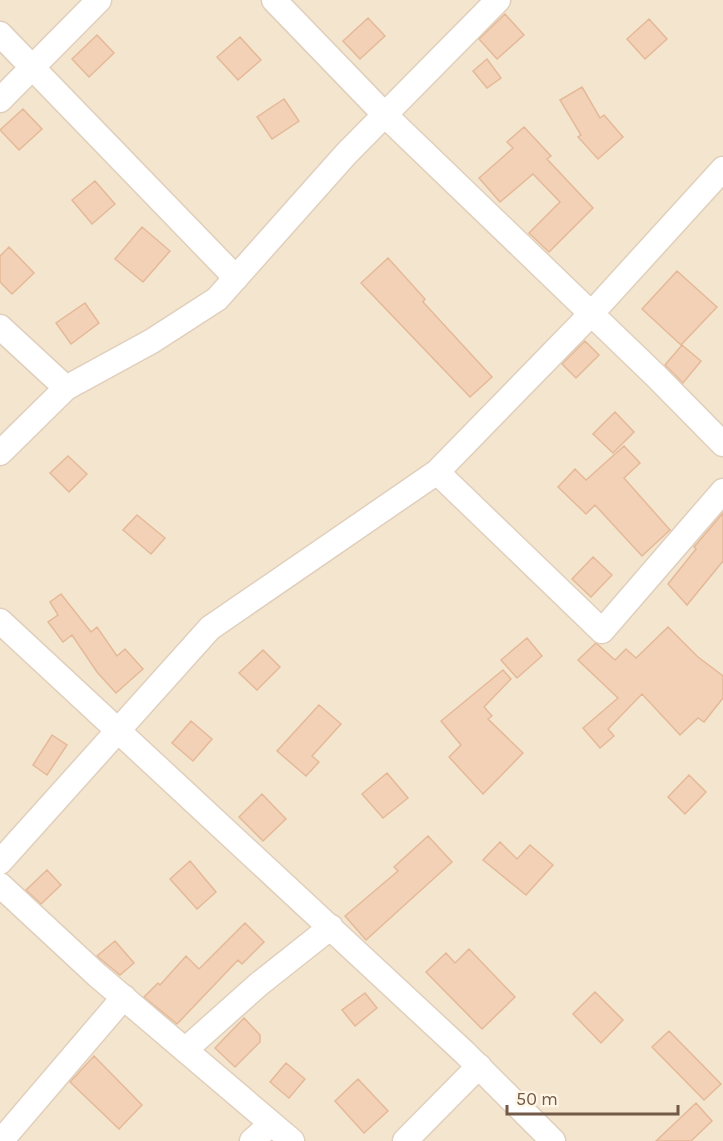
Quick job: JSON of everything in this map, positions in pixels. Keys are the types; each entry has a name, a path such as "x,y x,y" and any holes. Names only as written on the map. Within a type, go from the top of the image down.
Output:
{"street":[{"path":"0,100 99,0"},
{"path":"274,0 384,115 723,444"},
{"path":"0,453 66,388 152,341 217,299 384,115 498,0"},
{"path":"0,34 236,278"},
{"path":"0,862 210,628 437,472 591,314 723,169"},
{"path":"0,327 66,388"},
{"path":"437,472 602,631 723,491"},
{"path":"0,621 120,730 479,1066 553,1141"},
{"path":"0,885 124,997 292,1141"},
{"path":"185,1050 259,984 331,927"},
{"path":"1,1141 124,997"},
{"path":"405,1141 479,1066"},
{"path":"252,1141 271,1124"}],"shaded area":[{"path":"0,0 723,0 723,1141 0,1141"}],"building":[{"path":"505,14 524,35 497,59 479,39"},
{"path":"368,18 385,36 360,59 343,41"},
{"path":"649,19 667,39 645,59 627,39"},
{"path":"97,35 114,53 89,77 72,59"},
{"path":"240,37 261,60 238,80 217,57"},
{"path":"487,59 501,78 487,88 473,71"},
{"path":"582,87 600,118 604,115 623,137 598,159 578,137 581,135 560,100"},
{"path":"284,99 299,121 272,139 257,117"},
{"path":"23,109 42,129 19,150 0,130"},
{"path":"524,127 551,156 547,159 593,208 549,252 529,233 560,202 533,174 500,202 479,178 513,148 507,142"},
{"path":"95,181 115,204 92,224 72,200"},
{"path":"142,227 170,251 143,282 115,259"},
{"path":"9,247 34,273 12,294 0,282 0,256"},
{"path":"388,258 425,299 423,302 492,377 470,397 361,283"},
{"path":"677,271 717,307 681,345 642,309"},
{"path":"85,303 99,323 71,344 56,323"},
{"path":"585,341 599,355 576,378 562,364"},
{"path":"682,345 701,361 683,383 665,365"},
{"path":"615,412 634,432 613,453 593,434"},
{"path":"624,446 640,463 624,478 670,530 642,556 595,505 586,514 558,487 575,469 586,480"},
{"path":"68,456 87,474 69,492 50,473"},
{"path":"723,513 723,561 687,605 668,584 696,549 694,547"},
{"path":"137,515 165,538 151,554 123,530"},
{"path":"593,557 612,575 591,597 572,579"},
{"path":"61,594 91,632 97,627 117,656 125,649 143,669 116,693 97,672 72,635 63,642 48,622 58,615 50,602"},
{"path":"668,627 698,657 723,676 723,698 704,722 698,718 680,735 642,694 608,729 614,736 600,748 583,728 618,698 578,660 596,643 615,660 626,649 636,658"},
{"path":"527,638 542,656 517,678 501,660"},
{"path":"263,650 280,667 257,690 239,673"},
{"path":"503,670 511,679 484,707 492,716 488,719 523,753 483,794 449,757 461,745 441,721"},
{"path":"319,705 341,724 312,756 319,762 306,776 277,751"},
{"path":"191,721 212,739 193,761 172,743"},
{"path":"52,735 67,745 47,775 33,765"},
{"path":"387,773 408,798 383,818 362,794"},
{"path":"689,775 706,792 685,814 668,797"},
{"path":"262,794 286,819 263,841 239,817"},
{"path":"428,836 452,862 366,940 345,916 398,871 394,867"},
{"path":"500,842 517,859 530,845 553,865 526,895 483,860"},
{"path":"190,861 216,892 197,909 170,879"},
{"path":"47,870 61,885 41,904 26,890"},
{"path":"245,923 264,942 242,964 238,960 177,1024 144,997 158,983 160,985 186,956 199,969"},
{"path":"115,941 134,963 120,975 97,956"},
{"path":"469,949 515,997 482,1029 426,972 446,953 455,963"},
{"path":"595,992 623,1020 601,1043 573,1014"},
{"path":"365,993 377,1008 355,1026 342,1010"},
{"path":"244,1018 260,1035 260,1042 235,1067 215,1048"},
{"path":"669,1031 721,1084 704,1100 652,1047"},
{"path":"94,1056 142,1105 119,1129 70,1082"},
{"path":"286,1063 305,1079 289,1098 270,1082"},
{"path":"358,1079 388,1111 364,1133 335,1101"},
{"path":"696,1103 712,1121 691,1141 656,1141"}]}
